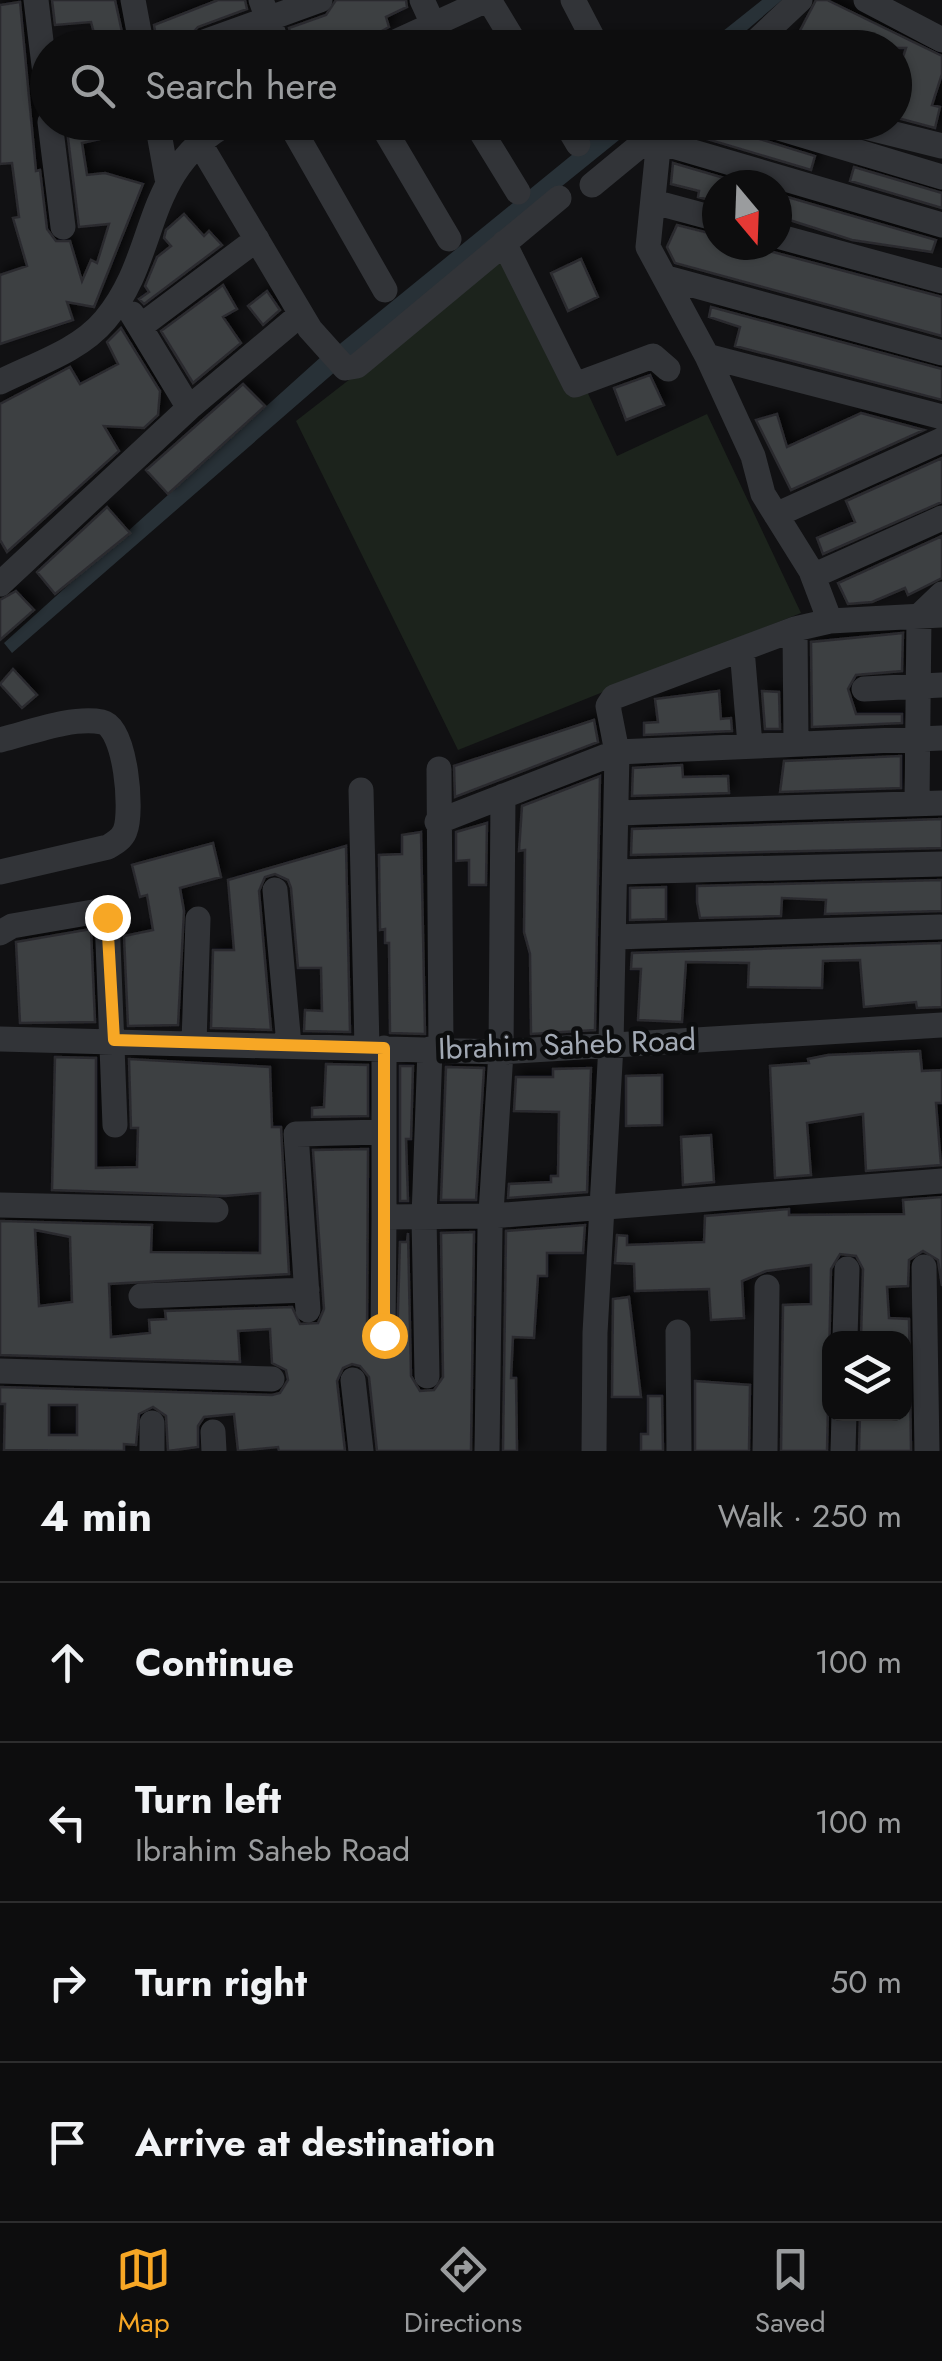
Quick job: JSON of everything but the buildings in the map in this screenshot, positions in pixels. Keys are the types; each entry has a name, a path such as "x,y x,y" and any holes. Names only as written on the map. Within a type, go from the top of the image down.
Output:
{"street":[{"path":"36,0 40,30"},
{"path":"133,0 139,30"},
{"path":"228,30 265,11 320,0"},
{"path":"422,0 426,30"},
{"path":"434,30 488,0 507,30"},
{"path":"573,0 589,30"},
{"path":"768,30 800,0"},
{"path":"866,0 942,40"},
{"path":"896,0 942,22"},
{"path":"912,138 942,146"},
{"path":"52,140 63,227"},
{"path":"160,140 167,178"},
{"path":"0,382 81,343 122,298 167,178 205,140"},
{"path":"299,140 385,290"},
{"path":"391,140 449,240"},
{"path":"486,140 518,192"},
{"path":"592,184 650,140"},
{"path":"661,140 648,246 706,356 776,515 813,576 830,621"},
{"path":"689,140 942,225"},
{"path":"820,140 942,177"},
{"path":"860,152 861,140"},
{"path":"200,144 301,314 340,366 357,366 559,198"},
{"path":"654,202 702,216"},
{"path":"140,326 256,239"},
{"path":"792,240 942,281"},
{"path":"504,243 573,384 653,356 668,369"},
{"path":"667,278 942,353"},
{"path":"122,298 190,408"},
{"path":"0,584 190,408 301,314"},
{"path":"706,356 942,417"},
{"path":"776,515 942,440"},
{"path":"813,576 942,518"},
{"path":"616,813 930,803 930,615 942,594"},
{"path":"594,1451 612,1045 617,752 608,701 795,629 830,621 930,615"},
{"path":"795,629 796,743"},
{"path":"742,649 750,745"},
{"path":"864,689 931,686"},
{"path":"0,740 79,723 101,722 113,727 122,743 128,822 124,833 108,847 0,872"},
{"path":"436,822 617,752 930,738"},
{"path":"427,1376 424,1217 436,1050 439,769"},
{"path":"361,790 384,1132 384,1335"},
{"path":"488,1451 490,1216 501,1052 504,796"},
{"path":"615,872 942,864"},
{"path":"275,890 289,1046"},
{"path":"0,933 12,926 93,912 107,917 114,1124"},
{"path":"194,1042 198,919"},
{"path":"614,937 940,926"},
{"name":"Ibrahim Saheb Road","path":"6,1040 501,1052 942,1025"},
{"path":"141,1296 308,1300 296,1134 384,1132"},
{"path":"384,1217 490,1216 942,1181"},
{"path":"0,1205 216,1210"},
{"path":"924,1268 927,1451"},
{"path":"846,1331 847,1269"},
{"path":"764,1451 767,1287"},
{"path":"678,1332 679,1451"},
{"path":"0,1371 272,1378"},
{"path":"353,1380 361,1451"},
{"path":"843,1451 844,1421"},
{"path":"152,1423 152,1451"}],"shaded area":[{"path":"762,0 782,0 747,30 724,30"},
{"path":"590,140 619,140 347,360 336,347"},
{"path":"520,247 617,456 707,414 801,613 458,750 296,421"},
{"path":"322,356 336,371 12,653 4,643"}],"route":[{"path":"107,917 114,1040 384,1048 384,1335"}]}
